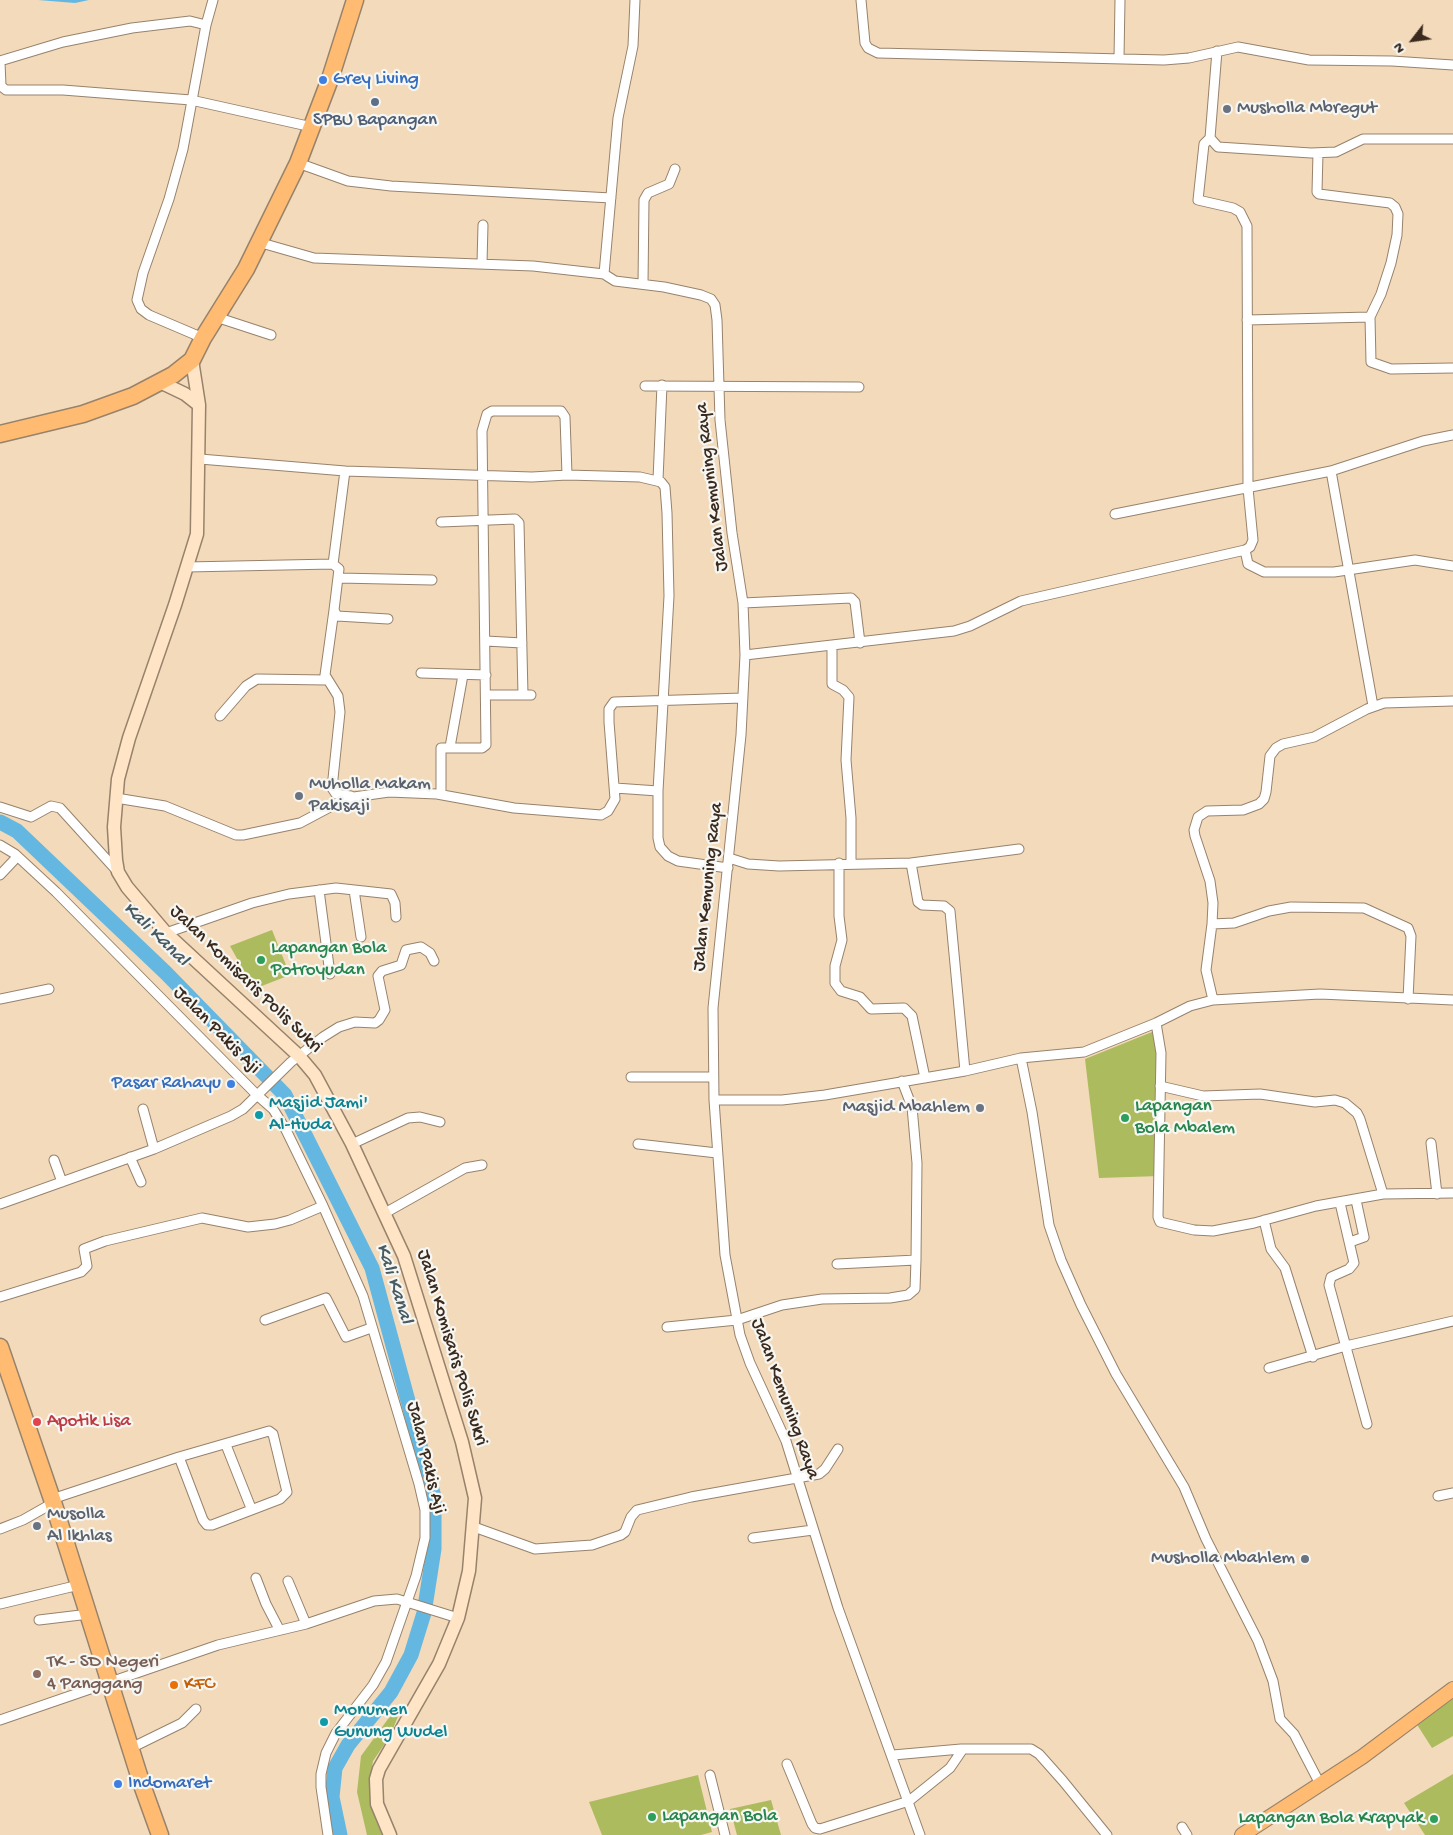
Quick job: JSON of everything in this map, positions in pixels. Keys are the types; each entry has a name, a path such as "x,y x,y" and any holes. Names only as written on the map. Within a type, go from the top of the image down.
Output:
{"highway":[{"path":"0,434 83,414 133,396 160,382 192,360 203,338 246,270 298,163 330,79 355,0"},
{"path":"0,1347 53,1501 142,1785 160,1835"}],"main road":[{"path":"118,872 114,827 116,798 129,738 197,534 200,459 199,405 192,360"},
{"path":"160,382 185,394 199,405"},
{"name":"Jalan Komisaris Polis Sukri","path":"118,872 137,899 166,933 295,1059 315,1075 352,1144 385,1213 417,1293 462,1442 475,1498 470,1571 439,1664 383,1762 376,1779 377,1804 390,1835"},
{"path":"1242,1835 1362,1757 1453,1689"}],"street":[{"path":"203,338 149,316 141,309 137,300 143,273 169,199 183,149 191,100 212,0"},
{"path":"604,274 618,118 633,46 635,0"},
{"path":"860,0 865,43 868,48 878,53 1189,58 1238,47 1309,60 1392,61 1453,65"},
{"path":"1119,58 1120,0"},
{"path":"206,25 190,21 132,28 62,42 0,61 1,86 6,90 63,90 148,95 191,100 312,127"},
{"path":"744,655 954,631 970,626 1021,601 1244,550 1250,547 1253,540 1248,488 1247,226 1240,212 1233,208 1198,200 1204,144 1210,138 1217,51"},
{"path":"1210,138 1218,147 1318,153 1336,152 1363,140 1453,139"},
{"path":"1318,153 1317,192 1320,194 1390,203 1395,207 1398,214 1397,235 1391,263 1381,294 1370,317 1371,362 1377,366 1391,369 1453,368"},
{"path":"298,163 348,181 391,186 611,198"},
{"path":"644,284 644,200 648,193 669,184 675,169"},
{"path":"482,264 483,225"},
{"name":"Jalan Kemuning Raya","path":"258,242 314,258 533,266 604,274 615,282 644,284 701,295 714,303 717,320 718,386 732,533 743,603 744,655 743,698 729,858 713,1008 713,1077 723,1240 740,1335 750,1363 786,1441 813,1530 862,1676 893,1755 920,1835"},
{"path":"216,317 271,335"},
{"path":"1247,320 1370,317"},
{"path":"645,386 859,387"},
{"path":"658,480 662,386"},
{"path":"441,794 439,752 442,747 482,748 486,745 485,520 482,431 487,414 492,411 556,409 564,413 567,475"},
{"path":"1115,514 1331,471 1423,441 1453,434"},
{"path":"200,459 345,471 532,477 567,475 640,477 658,480 665,486 669,596 662,702 658,838 664,853 678,861 728,868"},
{"path":"333,564 345,471"},
{"path":"1331,471 1373,706"},
{"path":"441,522 515,519 519,523 522,643 527,695 486,694"},
{"path":"1244,550 1246,560 1258,570 1348,571 1415,560 1453,566"},
{"path":"187,567 333,564 339,568 328,645 327,680 338,696 340,712 332,788 336,794 356,796 389,792 441,794 514,808 601,814 612,806 615,788 609,709 618,700 662,702 743,698"},
{"path":"339,578 432,580"},
{"path":"743,603 853,599 860,643"},
{"path":"334,610 340,617 388,618"},
{"path":"486,641 522,643"},
{"path":"832,646 832,684 843,690 849,697 846,760 851,818 851,863"},
{"path":"421,673 486,675"},
{"path":"450,747 462,675"},
{"path":"220,716 246,686 257,679 327,680"},
{"path":"1213,1000 1206,970 1212,924 1210,881 1194,830 1198,817 1207,811 1243,810 1259,804 1264,799 1270,756 1276,748 1290,741 1314,738 1373,706 1384,703 1453,701"},
{"path":"615,788 658,791"},
{"path":"116,798 165,806 236,835 243,836 300,823 337,803 356,796"},
{"path":"0,807 31,817 51,806 60,808 118,872"},
{"name":"Jalan Pakis Aji","path":"0,845 17,857 56,892 274,1109 354,1272 397,1409 424,1510 425,1538 422,1557 405,1601 386,1662 373,1685 336,1733 326,1753 321,1774 321,1787 328,1835"},
{"path":"729,858 748,864 771,865 911,863 1018,849"},
{"path":"0,875 17,857"},
{"path":"839,863 839,916 842,940 835,966 835,984 842,991 860,997 871,1009 904,1008 912,1016 926,1078"},
{"path":"911,863 918,902 922,905 944,906 950,912 965,1071"},
{"path":"166,933 252,903 336,888 391,894 395,903 396,917"},
{"path":"318,890 330,974"},
{"path":"354,890 362,937"},
{"path":"1212,924 1234,923 1269,911 1292,907 1364,908 1408,928 1411,936 1408,999"},
{"path":"259,1093 295,1059 340,1027 355,1022 375,1023 380,1020 385,1010 378,976 382,971 401,965 406,950 421,947 430,953 434,961"},
{"path":"0,999 50,989"},
{"path":"714,1100 782,1100 926,1078 1021,1058 1074,1054 1091,1050 1156,1023 1190,1006 1213,1000 1320,994 1453,1000"},
{"path":"1156,1023 1161,1053 1159,1221 1203,1231 1264,1220 1316,1206 1383,1194 1453,1193"},
{"path":"1021,1058 1032,1112 1049,1225 1061,1260 1081,1305 1116,1374 1184,1487 1206,1538 1258,1641 1273,1682 1280,1719 1294,1734 1320,1784"},
{"path":"631,1077 713,1077"},
{"path":"667,1327 737,1320 782,1305 822,1299 890,1298 908,1294 915,1289 917,1163 912,1107 902,1081"},
{"path":"1160,1086 1203,1096 1260,1094 1315,1102 1335,1100 1345,1103 1357,1113 1360,1119 1383,1194"},
{"name":"Jalan Pakis Aji","path":"0,1204 154,1149 223,1121 243,1109 259,1093"},
{"path":"143,1109 154,1149"},
{"path":"352,1144 408,1118 420,1117 440,1122"},
{"path":"1430,1143 1437,1194"},
{"path":"638,1144 717,1153"},
{"path":"130,1157 140,1182"},
{"path":"54,1160 62,1182"},
{"path":"385,1213 465,1168 482,1165"},
{"path":"1350,1242 1364,1237 1356,1200"},
{"path":"1340,1203 1354,1259 1352,1267 1335,1274 1329,1280 1367,1424"},
{"path":"0,1297 81,1272 87,1266 84,1249 105,1241 202,1218 248,1227 276,1224 323,1206"},
{"path":"1264,1220 1271,1248 1285,1268 1313,1357"},
{"path":"837,1264 916,1260"},
{"path":"265,1320 326,1298 346,1337 371,1328"},
{"path":"1268,1368 1313,1357 1346,1346 1453,1321"},
{"path":"0,1529 23,1520 53,1501 179,1457 226,1445 269,1431 273,1434 287,1492 280,1499 252,1508 212,1525 207,1525 202,1520 179,1457"},
{"path":"226,1445 252,1508"},
{"path":"474,1527 535,1549 592,1545 625,1532 631,1517 637,1510 691,1496 822,1473 838,1449"},
{"path":"1438,1496 1453,1493"},
{"path":"753,1538 813,1530"},
{"path":"256,1578 266,1604 279,1629"},
{"path":"288,1581 306,1624"},
{"path":"0,1604 79,1585"},
{"path":"0,1720 110,1684 218,1645 306,1624 374,1601 391,1599 405,1601 454,1618"},
{"path":"39,1620 89,1614"},
{"path":"131,1748 182,1723 196,1709"},
{"path":"893,1755 963,1749 1024,1747 1034,1750 1074,1793 1107,1835"},
{"path":"788,1764 815,1828 820,1829 909,1801 950,1768 963,1749"},
{"path":"710,1775 725,1835"}],"green space":[{"name":"Lapangan Bola Potroyudan","path":"272,930 290,975 254,989 230,946"},
{"name":"Lapangan Bola Mbalem","path":"1157,1030 1160,1176 1099,1178 1085,1059"},
{"path":"1453,1698 1453,1736 1432,1748 1416,1723"},
{"path":"403,1704 390,1736 373,1761 371,1773 371,1800 383,1835 367,1835 357,1792 361,1756 388,1719"},
{"name":"Lapangan Bola Krapyak","path":"1453,1774 1453,1835 1425,1835 1404,1803"},
{"name":"Lapangan Bola","path":"698,1775 712,1832 701,1835 602,1835 589,1802"},
{"path":"771,1800 781,1835 737,1835 730,1809"}],"water":[{"path":"38,0 89,0 75,3"}],"waterway":[{"name":"Kali Kanal","path":"0,822 17,831 166,973 285,1095 372,1268 434,1497 434,1549 424,1613 411,1655 391,1692 348,1745 335,1768 332,1797 340,1835"}],"place":[{"name":"Grey Living","path":"323,80"},
{"name":"SPBU Bapangan","path":"375,102"},
{"name":"Musholla Mbregut","path":"1227,109"},
{"name":"Muholla Makam Pakisaji","path":"299,796"},
{"name":"Lapangan Bola Potroyudan","path":"261,960"},
{"name":"Pasar Rahayu","path":"231,1084"},
{"name":"Masjid Mbahlem","path":"980,1108"},
{"name":"Masjid Jami' Al-Huda","path":"259,1115"},
{"name":"Lapangan Bola Mbalem","path":"1125,1118"},
{"name":"Apotik Lisa","path":"37,1422"},
{"name":"Musolla Al Ikhlas","path":"37,1526"},
{"name":"Musholla Mbahlem","path":"1305,1559"},
{"name":"TK - SD Negeri 4 Panggang","path":"37,1674"},
{"name":"KFC","path":"174,1685"},
{"name":"Monumen Gunung Wudel","path":"324,1722"},
{"name":"Indomaret","path":"118,1784"},
{"name":"Lapangan Bola","path":"652,1817"},
{"name":"Lapangan Bola Krapyak","path":"1434,1819"}]}
